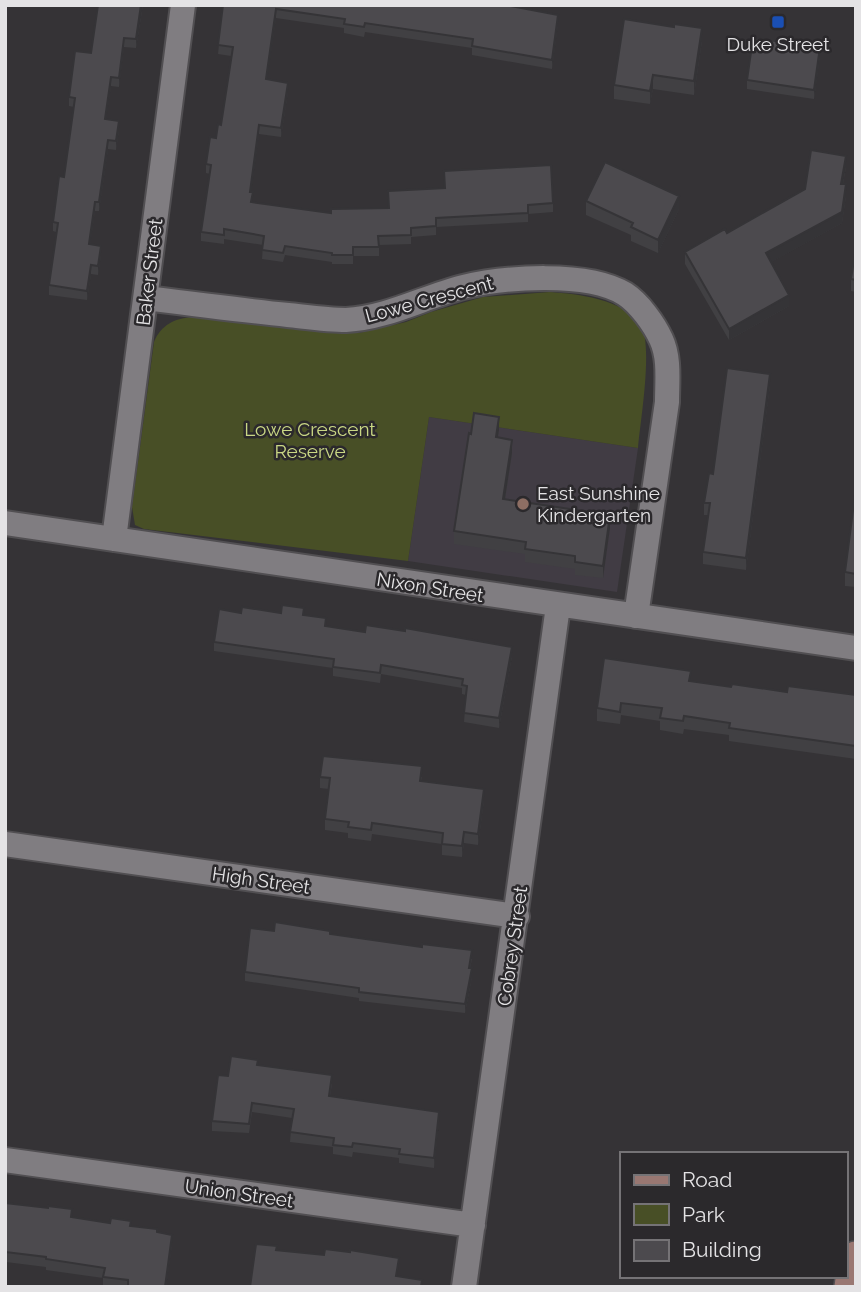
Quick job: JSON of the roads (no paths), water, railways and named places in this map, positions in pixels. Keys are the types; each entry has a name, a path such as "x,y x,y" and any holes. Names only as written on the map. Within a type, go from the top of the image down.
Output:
{"street":[{"name":"Baker Street","path":"114,539 183,5"},
{"name":"Lowe Crescent","path":"146,298 263,313 346,320 369,317 462,287 496,281 540,278 572,280 599,284 625,294 645,314 662,340 667,366 667,402 636,616"},
{"name":"Nixon Street","path":"5,523 856,648"},
{"name":"Cobrey Street","path":"464,1287 558,606"},
{"name":"High Street","path":"5,844 517,916"},
{"name":"Union Street","path":"5,1160 473,1225"},
{"path":"852,1287 856,1259"}],"place":[{"name":"Duke Street","path":"778,22"},
{"name":"East Sunshine Kindergarten","path":"523,504"}],"park label":[{"name":"Lowe Crescent Reserve","path":"310,440"}]}
